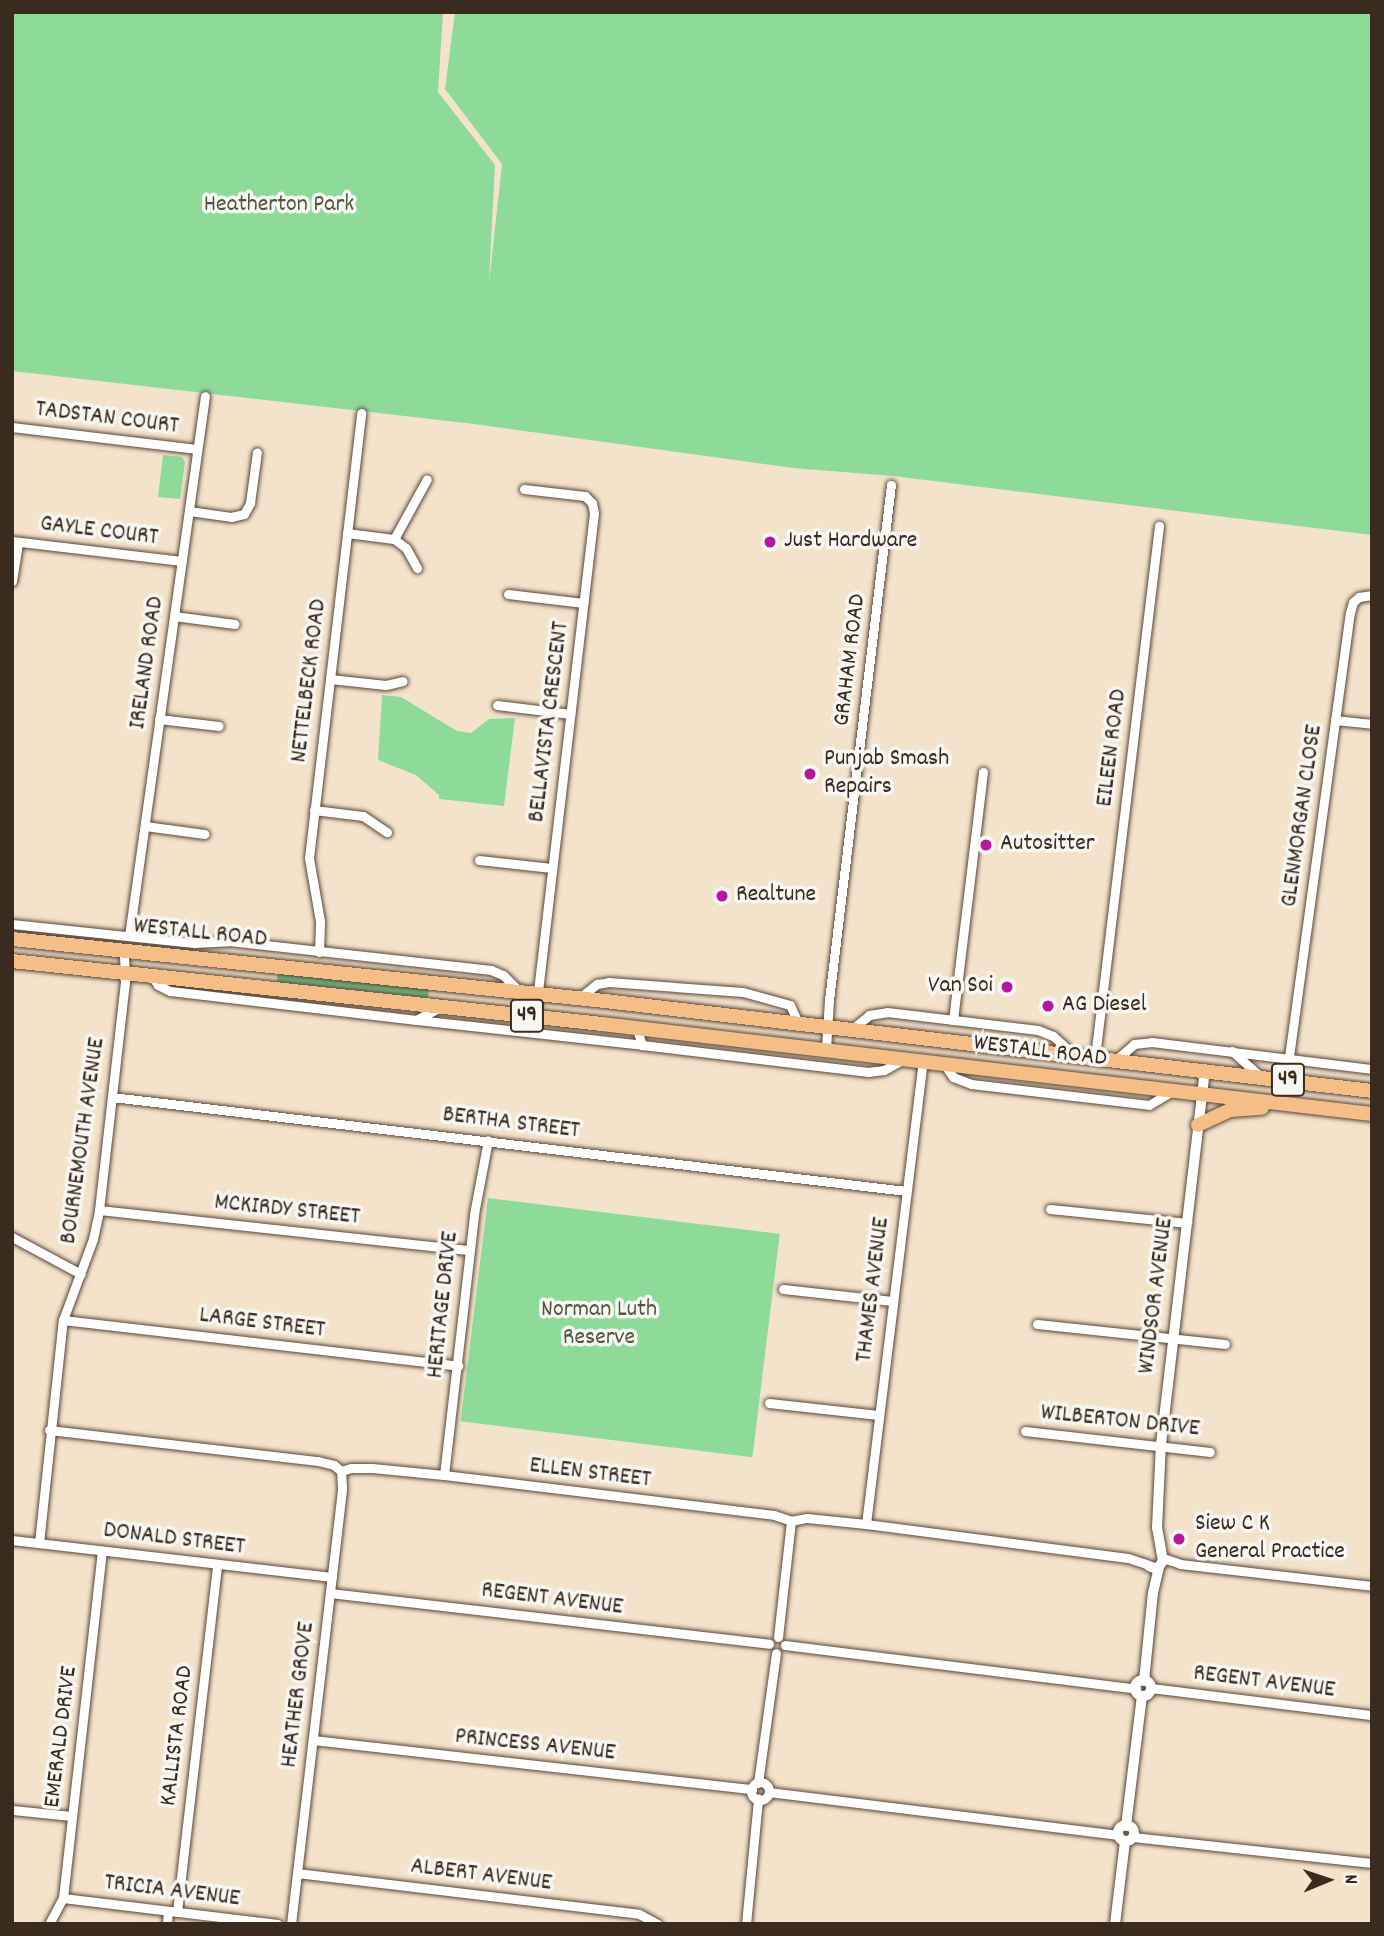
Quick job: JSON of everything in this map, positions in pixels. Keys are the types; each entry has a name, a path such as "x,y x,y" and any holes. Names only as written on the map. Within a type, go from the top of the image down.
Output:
{"main road":[{"name":"WESTALL ROAD","path":"12,939 126,943 383,976 798,1023 828,1026 857,1024 1372,1091"},
{"name":"WESTALL ROAD","path":"12,961 826,1049 1372,1114"},
{"path":"602,1024 605,1000"},
{"path":"1198,1125 1230,1110 1288,1105"}],"street":[{"name":"IRELAND ROAD","path":"126,943 205,396"},
{"name":"NETTELBECK ROAD","path":"319,952 320,921 309,866 360,413"},
{"name":"TADSTAN COURT","path":"12,427 197,449"},
{"path":"189,511 231,517 244,514 250,503 257,452"},
{"path":"394,540 428,479"},
{"name":"GRAHAM ROAD","path":"826,1049 891,485"},
{"name":"BELLAVISTA CRESCENT","path":"524,489 582,495 592,503 594,513 535,1017"},
{"name":"EILEEN ROAD","path":"1095,1057 1159,526"},
{"path":"347,533 394,540 406,548 417,568"},
{"path":"12,582 15,541"},
{"name":"GAYLE COURT","path":"15,541 182,561"},
{"path":"508,594 583,603"},
{"name":"GLENMORGAN CLOSE","path":"1289,1058 1353,602 1359,597 1372,595"},
{"path":"174,616 234,624"},
{"path":"330,678 386,685 403,681"},
{"path":"497,705 570,714"},
{"path":"159,719 219,726"},
{"path":"1335,720 1372,724"},
{"path":"953,1020 983,772"},
{"path":"314,810 363,816 387,832"},
{"path":"145,826 204,834"},
{"path":"479,860 552,868"},
{"name":"WESTALL ROAD","path":"12,923 126,943 229,942 491,970 503,975 519,991"},
{"name":"BOURNEMOUTH AVENUE","path":"39,1543 49,1430 63,1320 93,1239 99,1210 126,972 126,943"},
{"path":"359,956 383,976"},
{"name":"WESTALL ROAD","path":"150,975 162,989 170,991 868,1072 884,1070 903,1059"},
{"path":"579,998 597,984 609,982 743,992 790,1005 798,1023"},
{"path":"416,1020 442,1006"},
{"name":"WESTALL ROAD","path":"857,1024 887,1012 1038,1030 1053,1036 1073,1054"},
{"path":"637,1029 642,1045"},
{"name":"WESTALL ROAD","path":"1117,1059 1134,1044 1152,1042 1372,1069"},
{"path":"1232,1051 1261,1077"},
{"name":"THAMES AVENUE","path":"866,1524 923,1061"},
{"name":"WESTALL ROAD","path":"944,1064 953,1077 971,1084 1149,1105 1172,1091"},
{"name":"WINDSOR AVENUE","path":"1125,1838 1133,1829 1126,1826 1153,1593 1161,1444 1205,1070"},
{"name":"BERTHA STREET","path":"112,1097 906,1191"},
{"name":"HERITAGE DRIVE","path":"444,1475 470,1250 488,1140"},
{"path":"1050,1209 1187,1223"},
{"name":"MCKIRDY STREET","path":"99,1210 470,1250"},
{"path":"12,1237 81,1274"},
{"path":"783,1289 892,1301"},
{"name":"LARGE STREET","path":"63,1320 457,1366"},
{"path":"1037,1324 1225,1344"},
{"path":"769,1403 878,1415"},
{"name":"ELLEN STREET","path":"49,1430 318,1461 334,1465 341,1471 372,1468 444,1475 775,1515 791,1521 807,1518 866,1524 1372,1586"},
{"name":"WILBERTON DRIVE","path":"1025,1431 1161,1444 1210,1452"},
{"name":"HEATHER GROVE","path":"291,1924 343,1482 341,1471"},
{"path":"776,1653 782,1651 791,1521"},
{"name":"DONALD STREET","path":"12,1540 332,1577"},
{"name":"EMERALD DRIVE","path":"48,1924 63,1898 102,1551"},
{"name":"KALLISTA ROAD","path":"167,1924 172,1912 217,1564"},
{"name":"REGENT AVENUE","path":"330,1593 769,1644"},
{"path":"746,1924 758,1799 755,1786 776,1653 769,1644 782,1641"},
{"name":"REGENT AVENUE","path":"782,1641 1372,1715"},
{"name":"PRINCESS AVENUE","path":"313,1740 755,1786"},
{"path":"755,1786 766,1785 769,1792"},
{"path":"758,1799 765,1798 769,1792"},
{"path":"769,1792 1125,1838 1372,1863"},
{"path":"12,1810 72,1816"},
{"path":"1115,1924 1125,1838"},
{"name":"ALBERT AVENUE","path":"297,1873 639,1914 658,1924"},
{"name":"TRICIA AVENUE","path":"63,1898 277,1924"}],"green space":[{"name":"Heatherton Park","path":"12,12 443,12 438,92 495,165 489,283 502,164 445,89 455,12 1372,12 1372,535 893,476 793,468 474,424 12,371"},
{"path":"163,455 182,457 185,462 180,499 158,497"},
{"path":"382,695 401,697 457,731 471,733 489,719 515,718 504,806 439,799 439,795 416,775 378,760"},
{"path":"278,972 429,988 428,998 277,982"},
{"name":"Norman Luth Reserve","path":"488,1198 780,1234 752,1457 461,1421"}],"place":[{"name":"Just Hardware","path":"770,542"},
{"name":"Punjab Smash Repairs","path":"810,774"},
{"name":"Autositter","path":"986,845"},
{"name":"Realtune","path":"722,896"},
{"name":"Van Soi","path":"1007,987"},
{"name":"AG Diesel","path":"1048,1006"},
{"name":"Siew C K General Practice","path":"1179,1539"}]}
